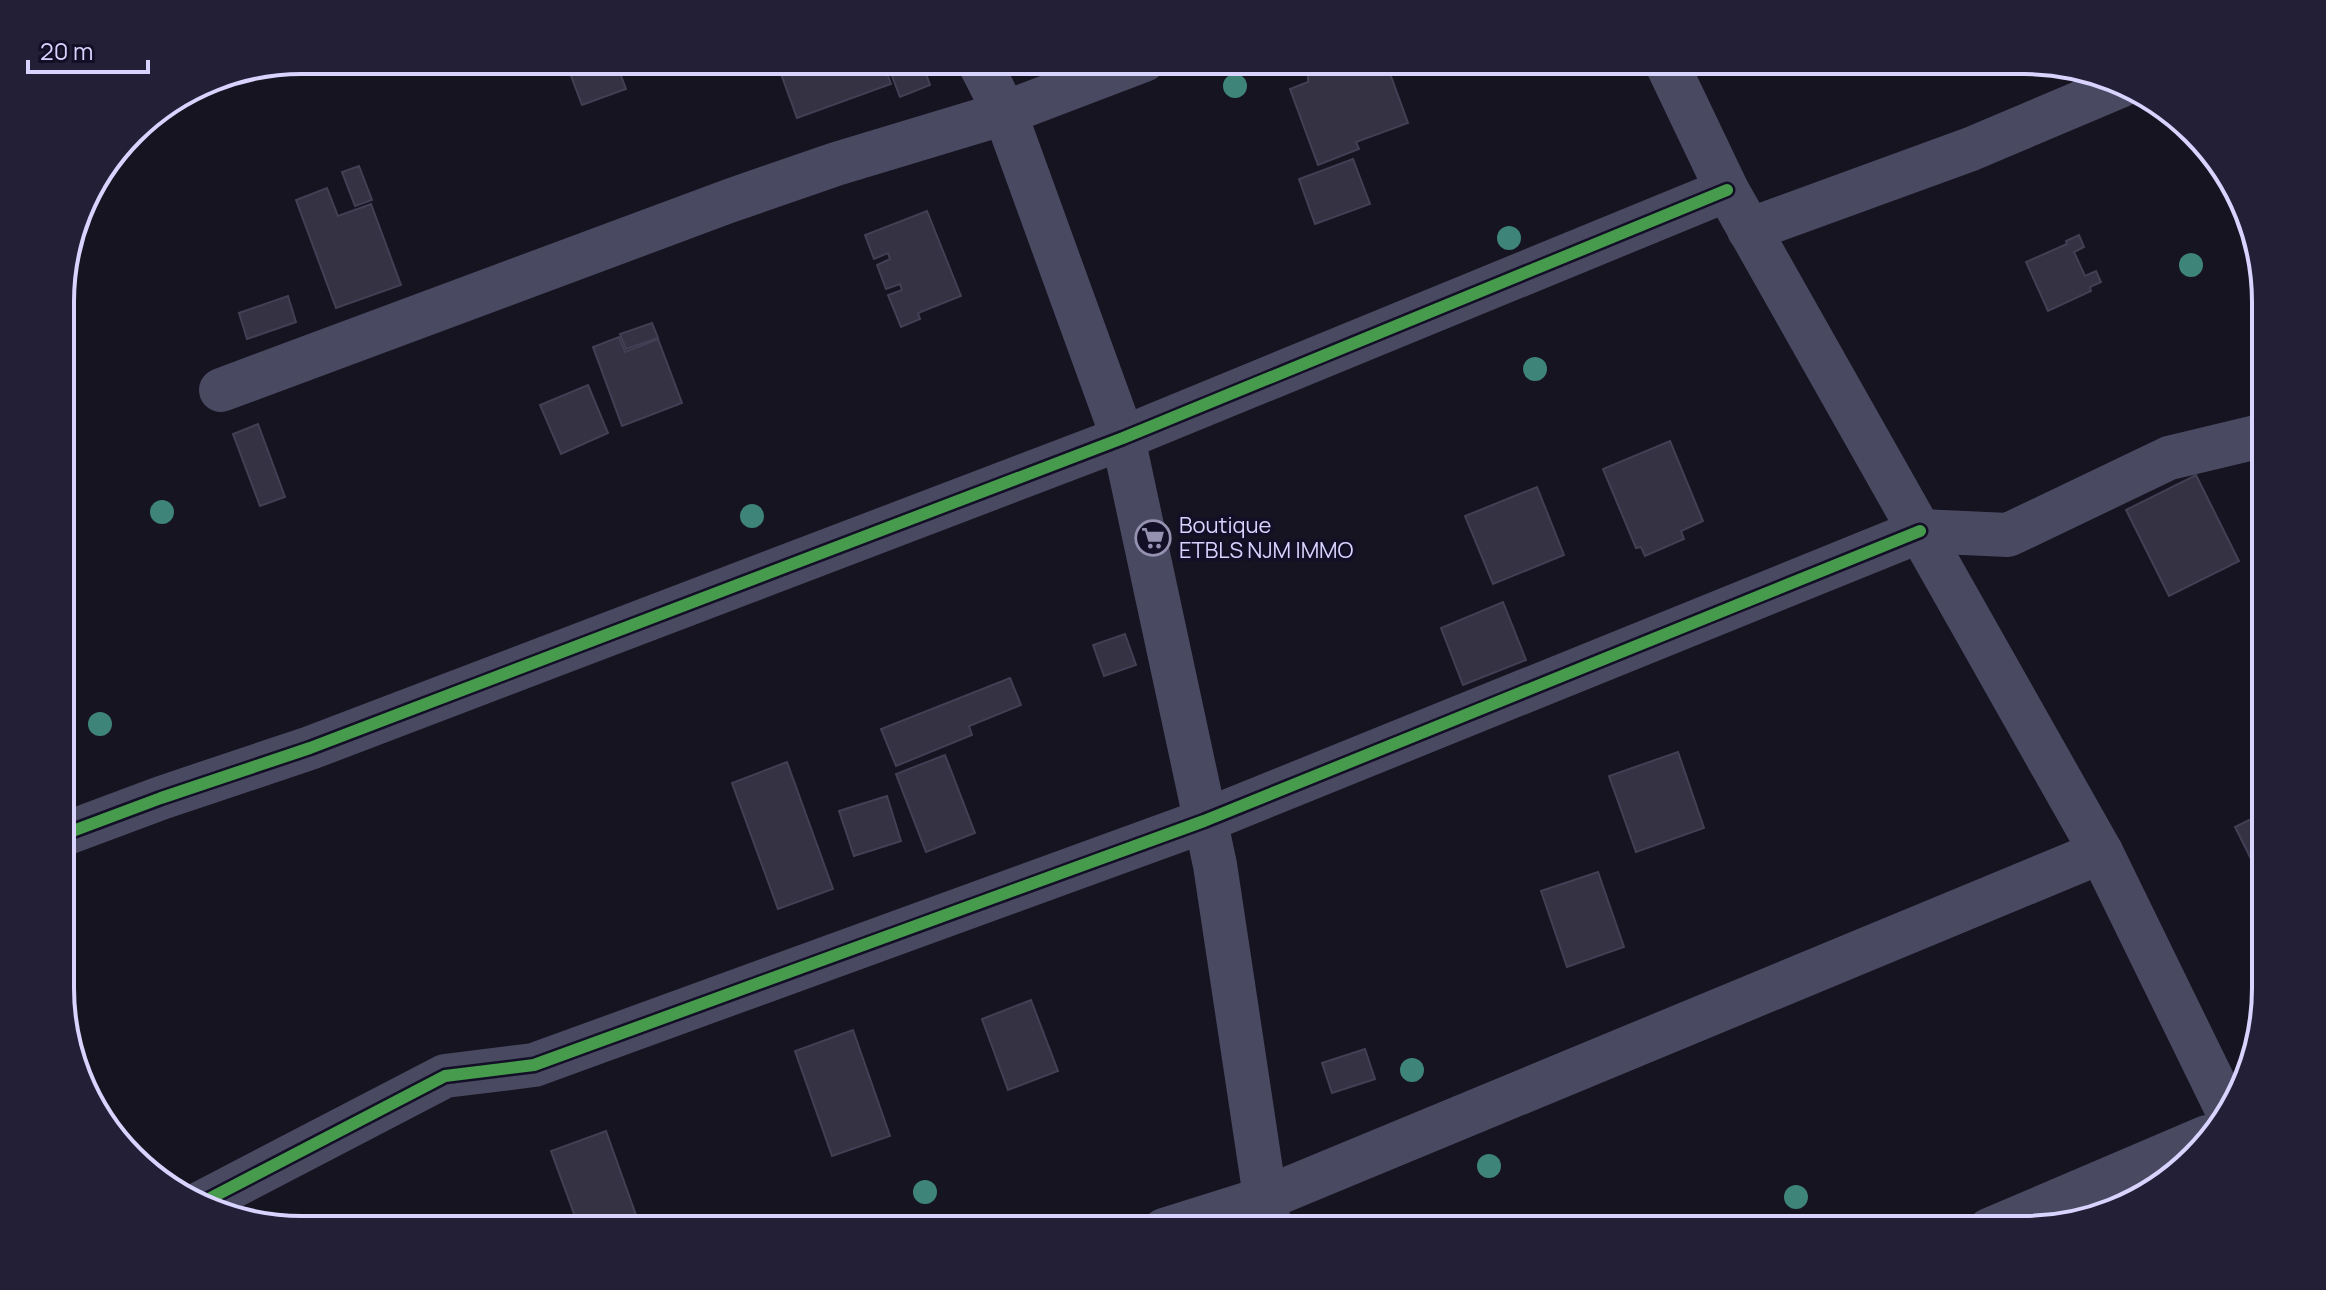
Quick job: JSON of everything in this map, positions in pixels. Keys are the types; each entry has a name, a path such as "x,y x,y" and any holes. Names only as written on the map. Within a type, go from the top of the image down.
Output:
{"street":[{"path":"985,74 1005,113 1123,438 1215,865 1268,1214 2101,852"},
{"path":"221,390 729,201 836,164 1005,113 1107,74"},
{"path":"1672,74 1749,230 2101,852 2222,1100"},
{"path":"1749,230 1971,149 2108,91"},
{"path":"74,831 310,748 1123,438 1727,190"},
{"path":"212,1197 445,1076 534,1065 1204,821 1920,531 2008,535 2169,458 2252,438"},
{"path":"2022,1216 2188,1145"}],"building":[{"path":"570,74 620,74 626,89 582,105"},
{"path":"781,74 887,74 891,84 797,118"},
{"path":"891,74 926,74 930,85 900,97"},
{"path":"1308,74 1390,74 1408,123 1356,142 1359,149 1318,165 1290,89 1308,82"},
{"path":"1353,159 1370,204 1315,224 1299,179"},
{"path":"359,166 372,200 355,206 342,172"},
{"path":"327,188 338,216 371,204 401,285 336,308 296,200"},
{"path":"927,211 961,296 918,313 920,319 901,327 888,295 902,290 900,284 886,289 877,265 890,259 888,253 874,259 865,235"},
{"path":"2079,235 2084,247 2074,252 2085,276 2096,271 2101,282 2090,287 2091,291 2048,311 2026,262 2067,244 2066,241"},
{"path":"288,296 296,322 247,339 239,313"},
{"path":"652,323 658,338 626,349 620,334"},
{"path":"619,337 625,352 658,339 682,403 622,426 593,347"},
{"path":"588,385 608,433 561,454 540,405"},
{"path":"258,424 285,497 260,506 233,434"},
{"path":"1670,441 1703,521 1681,531 1684,539 1645,556 1641,547 1636,548 1603,469"},
{"path":"2196,475 2239,561 2169,596 2126,510"},
{"path":"1537,487 1564,555 1493,584 1465,516"},
{"path":"1503,602 1526,660 1463,685 1441,628"},
{"path":"1125,634 1136,665 1104,676 1093,645"},
{"path":"1010,678 1021,705 969,726 972,735 896,766 881,729"},
{"path":"1678,752 1704,828 1636,852 1609,776"},
{"path":"945,755 975,833 926,852 896,774"},
{"path":"787,762 833,889 778,909 732,783"},
{"path":"887,796 901,841 854,856 839,811"},
{"path":"2252,818 2252,861 2235,827"},
{"path":"1598,872 1624,947 1567,967 1541,891"},
{"path":"1031,1000 1058,1071 1008,1090 982,1019"},
{"path":"853,1030 890,1136 832,1156 795,1051"},
{"path":"1365,1049 1375,1079 1332,1093 1322,1063"},
{"path":"606,1131 636,1216 575,1216 551,1151"}],"cycle path":[{"path":"74,831 310,748 1123,438 1727,190"},
{"path":"212,1197 445,1076 534,1065 1204,821 1920,531"}],"place":[{"name":"Boutique ETBLS NJM IMMO","path":"1153,538"}]}
